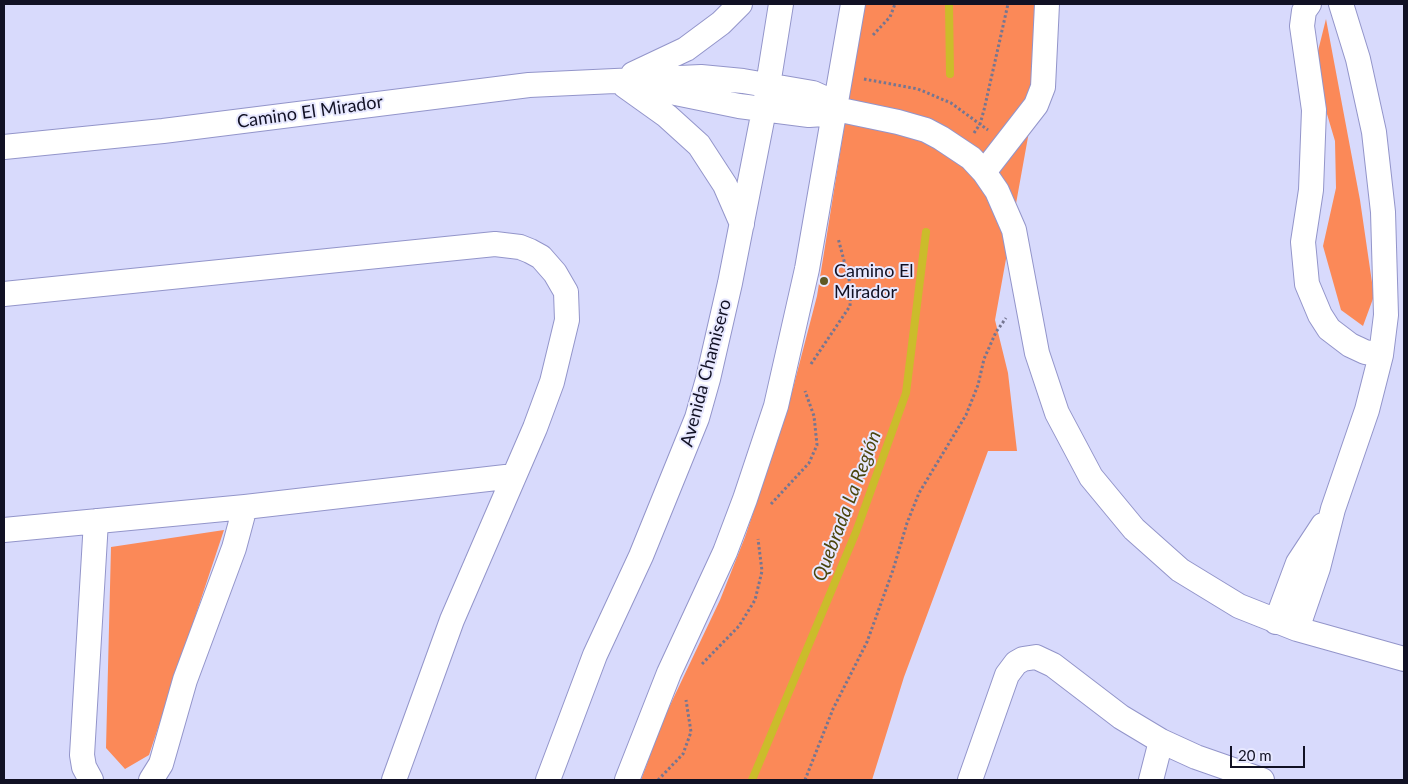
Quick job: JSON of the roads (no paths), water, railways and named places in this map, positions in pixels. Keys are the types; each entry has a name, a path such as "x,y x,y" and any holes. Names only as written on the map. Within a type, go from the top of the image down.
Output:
{"street":[{"path":"617,81 668,60 686,49 721,23 740,4"},
{"name":"Avenida Chamisero","path":"548,780 595,655 641,556 691,434 708,378 742,224 764,110 781,4"},
{"path":"627,780 669,673 725,552 762,452 788,360 798,315 836,109 852,4"},
{"path":"984,172 1036,105 1040,96 1043,86 1047,4"},
{"path":"1309,4 1302,26 1314,110 1311,190 1303,242 1307,284 1313,300 1330,329 1350,345 1365,352 1381,355"},
{"path":"1287,626 1318,568 1333,508 1367,410 1381,355 1386,294 1379,172 1367,96 1341,4"},
{"name":"Camino El Mirador","path":"4,147 163,131 520,86 701,77 768,85 813,93 824,98 836,109 926,130 956,146 984,172 1007,211 1014,230 1037,353 1057,413 1082,461 1113,506 1145,540 1180,570 1231,602 1287,626 1404,659"},
{"path":"617,81 668,116 699,145 725,185 742,224"},
{"name":"Camino El Mirador","path":"617,81 764,110 809,115 824,114 836,109"},
{"path":"4,294 495,244 520,247 541,257 558,278 566,292 567,320 552,382 452,620 394,780"},
{"path":"4,530 245,507 514,476"},
{"path":"151,780 161,764 185,680 234,548 245,507"},
{"path":"91,780 84,767 82,755 96,520"},
{"path":"970,780 1007,675 1013,666 1023,659 1036,657 1046,660 1121,717 1161,741 1205,760 1262,780"},
{"path":"1151,780 1161,741"}],"waterway":[{"name":"Quebrada La Región","path":"949,4 950,74"},
{"name":"Quebrada La Región","path":"752,780 856,532 906,393 926,232"}],"place":[{"name":"Camino El Mirador","path":"824,281"}]}
